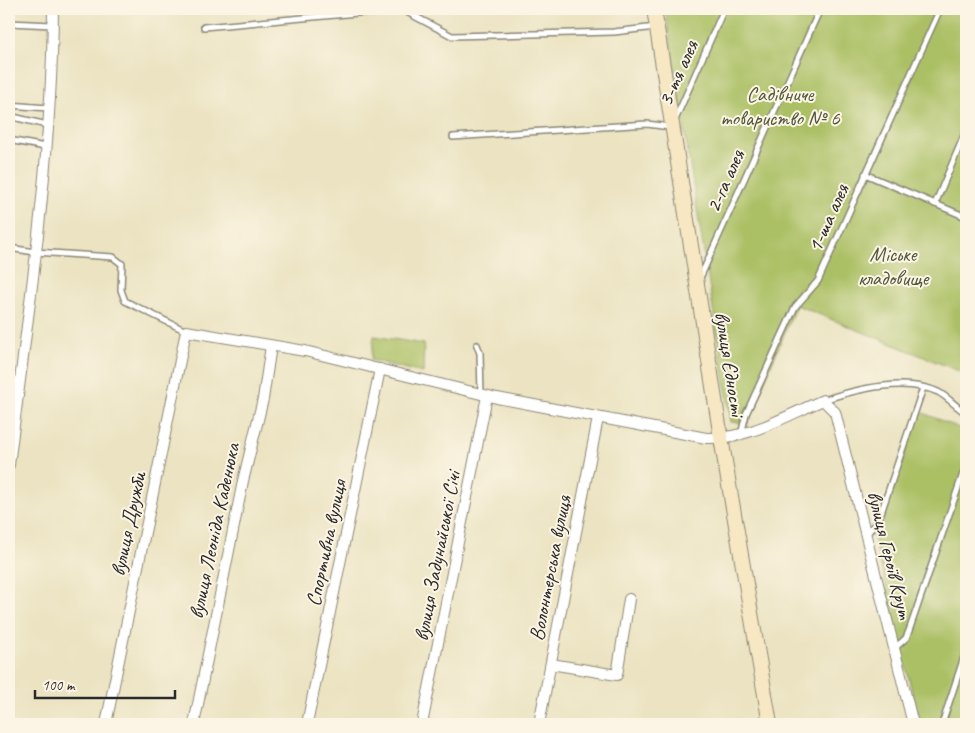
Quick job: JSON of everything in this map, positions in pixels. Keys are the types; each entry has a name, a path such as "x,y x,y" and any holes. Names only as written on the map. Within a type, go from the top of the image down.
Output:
{"main road":[{"name":"вулиця Єдності","path":"654,9 674,125 697,284 770,724"}],"street":[{"path":"9,465 10,440 30,307 47,125 53,9"},
{"path":"186,331 305,350 412,379 484,395 706,438 741,435 824,400"},
{"name":"вулиця Дружби","path":"106,724 186,331"},
{"name":"вулиця Леоніда Каденюка","path":"194,724 243,481 263,399 271,346"},
{"name":"Спортивна вулиця","path":"307,724 380,369"},
{"name":"вулиця Задунайської Січі","path":"422,724 484,395"},
{"name":"вулиця Героїв Крут","path":"824,400 835,412 912,724"},
{"name":"Волонтерська вулиця","path":"539,724 598,418"},
{"path":"551,664 617,675 629,599"}],"lane":[{"path":"204,27 401,9 452,36 614,32 657,27"},
{"name":"3-тя алея","path":"674,125 724,9"},
{"name":"2-га алея","path":"697,284 820,9"},
{"name":"1-ша алея","path":"741,435 746,414 768,363 795,307 818,281 940,9"},
{"path":"9,23 53,25"},
{"path":"9,105 48,108"},
{"path":"9,116 47,125"},
{"path":"454,137 647,124 674,125"},
{"path":"936,204 966,131"},
{"path":"9,140 45,147"},
{"path":"865,174 966,218"},
{"path":"9,248 35,252 106,256 119,259 122,264 122,297 125,302 186,331"},
{"path":"477,345 480,353 484,395"},
{"path":"824,400 872,386 923,388 937,392 966,412"},
{"path":"866,535 880,519 923,388"},
{"path":"894,649 909,631 966,466"},
{"path":"942,724 966,652"}],"green space":[{"name":"Садівниче товариство № 6","path":"665,9 966,9 966,374 796,305 747,423 731,422"},
{"path":"374,336 424,344 423,373 371,360"},
{"path":"919,411 966,431 966,724 920,724 873,534 883,520"}],"park label":[{"name":"Міське кладовище","path":"893,266"}]}
